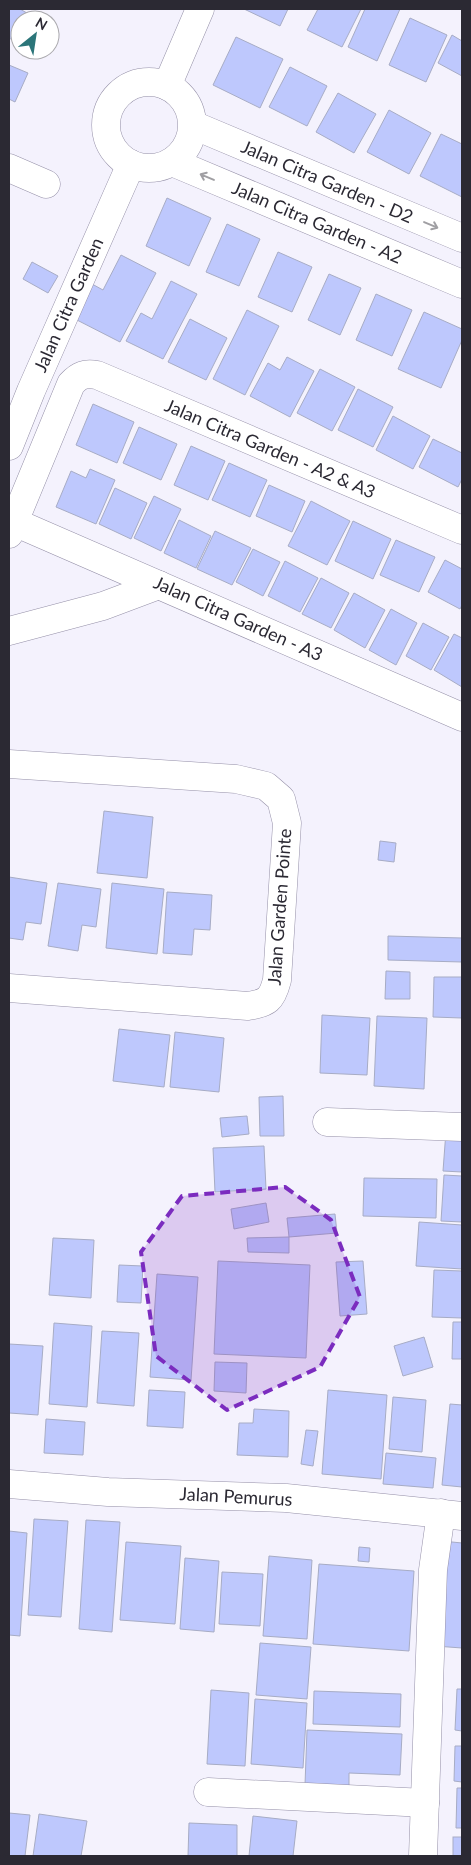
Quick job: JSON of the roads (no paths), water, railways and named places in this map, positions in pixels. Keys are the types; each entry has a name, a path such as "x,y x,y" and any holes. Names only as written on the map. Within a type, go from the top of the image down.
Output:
{"street":[{"path":"167,86 200,9"},
{"path":"141,83 167,86 178,93 191,113 193,125 190,140 183,152 172,162 158,168 131,164 120,157 109,140 106,121 110,107 117,96 128,88 141,83"},
{"name":"Jalan Citra Garden - D2","path":"193,125 462,238"},
{"name":"Jalan Citra Garden - A2","path":"172,162 462,284"},
{"name":"Jalan Citra Garden","path":"9,446 20,386 131,164"},
{"path":"9,168 46,184"},
{"name":"Jalan Citra Garden - A2 & A3","path":"77,377 87,374 97,375 462,530"},
{"name":"Jalan Citra Garden","path":"11,528 71,384 77,377"},
{"name":"Jalan Citra Garden - A3","path":"11,528 159,585 462,717"},
{"path":"9,631 103,606 159,585"},
{"name":"Jalan Garden Pointe","path":"9,764 236,779 266,786 281,800 287,823 277,980 274,992 268,1000 248,1006 9,988"},
{"path":"327,1122 462,1127"},
{"name":"Jalan Pemurus","path":"9,1484 108,1492 286,1498 452,1514"},
{"path":"423,1856 433,1570 452,1514"},
{"path":"208,1792 425,1803"}]}
